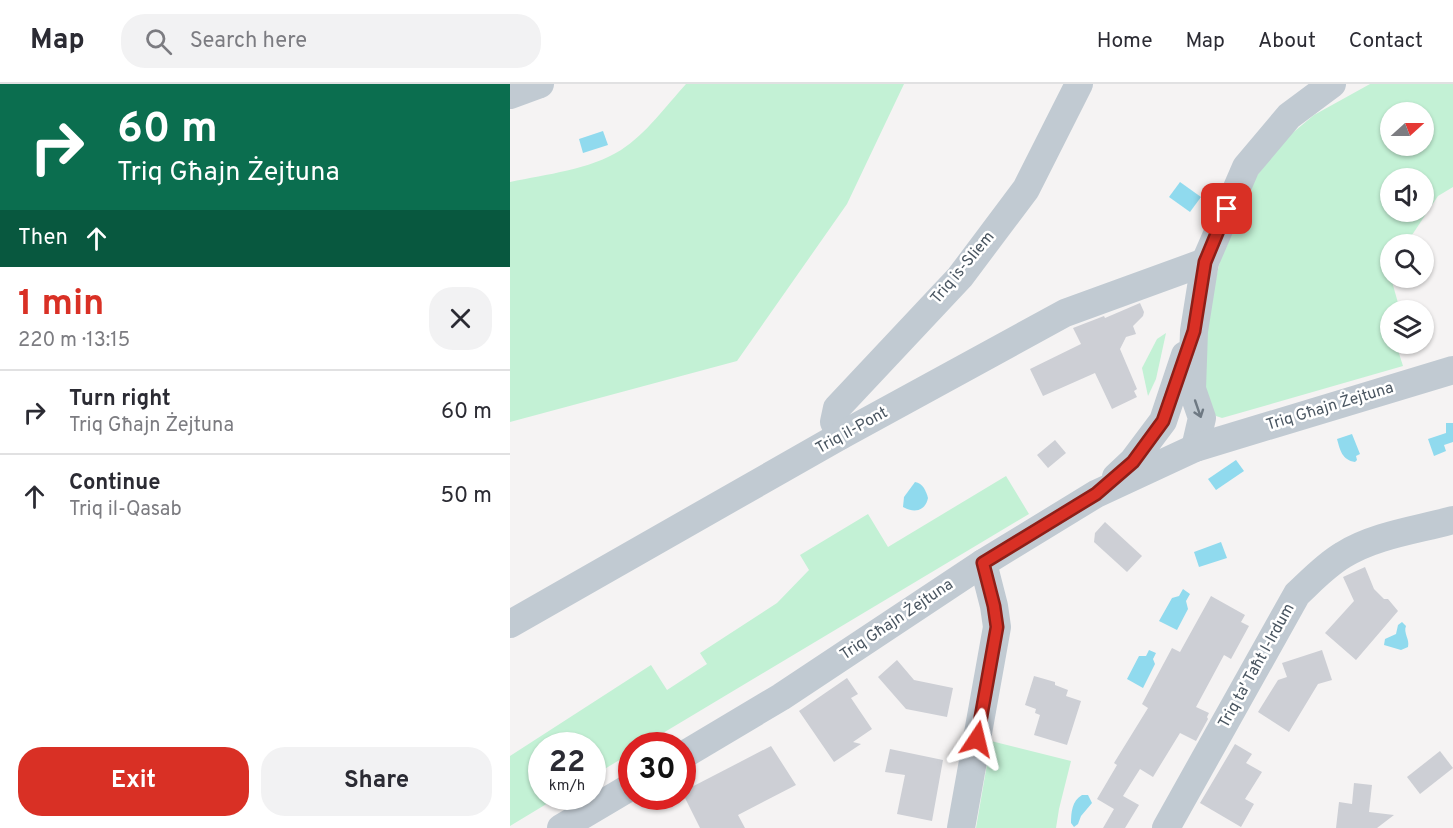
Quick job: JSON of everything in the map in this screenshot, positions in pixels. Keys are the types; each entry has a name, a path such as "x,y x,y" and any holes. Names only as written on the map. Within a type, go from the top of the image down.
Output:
{"street":[{"path":"510,95 540,84"},
{"name":"Triq is-Sliem","path":"840,436 834,422 837,408 960,277 1020,198 1079,84"},
{"path":"1150,437 1184,452 1202,418 1192,388 1194,331 1205,262 1246,167 1289,117 1332,84"},
{"name":"Triq il-Pont","path":"510,624 840,436 1065,313 1205,262"},
{"path":"1096,494 1133,462 1163,421 1194,331"},
{"name":"Triq Għajn Żejtuna","path":"696,748 782,697 983,563 1096,494 1184,452 1453,370"},
{"name":"Triq ta' Taħt l-Irdum","path":"1166,828 1298,594 1326,567 1343,555 1371,542 1453,520"},
{"path":"961,828 997,627 983,563"},
{"path":"561,828 618,794"}],"green space":[{"path":"686,84 904,84 847,204 737,361 510,422 510,182 582,167 609,157 647,128"},
{"path":"1370,84 1453,84 1453,187 1438,196 1434,202 1434,168 1380,168 1380,222 1421,222 1413,234 1380,234 1380,288 1394,288 1397,300 1380,300 1380,354 1399,354 1403,366 1222,418 1216,416 1207,407 1202,337 1225,240 1246,190 1284,140 1314,115"},
{"path":"1166,333 1156,379 1148,396 1142,368 1157,339"},
{"path":"1006,476 1029,514 665,732 618,732 618,761 606,768 606,732 547,732 651,665 667,690 707,664 700,653 777,603 809,570 800,555 868,514 888,547"},
{"path":"991,741 1071,761 1056,828 976,828"},
{"path":"528,744 528,810 536,810 510,826 510,756"}],"water":[{"path":"603,131 608,145 583,153 579,139"},
{"path":"1180,182 1201,197 1190,212 1169,197"},
{"path":"1446,423 1453,423 1453,442 1444,445 1446,451 1434,456 1428,439 1446,433"},
{"path":"1352,434 1360,454 1356,456 1355,462 1344,457 1337,439"},
{"path":"1236,460 1244,471 1216,490 1208,479"},
{"path":"915,482 922,486 928,498 921,509 911,510 903,507 904,497"},
{"path":"1221,542 1227,558 1199,567 1194,552"},
{"path":"1183,589 1190,594 1186,601 1188,609 1177,630 1159,621 1172,598 1179,596"},
{"path":"1402,622 1406,626 1408,647 1401,650 1384,645 1385,639 1396,634 1398,625"},
{"path":"1149,650 1156,653 1153,659 1155,664 1143,688 1127,679 1139,656 1146,656"},
{"path":"1082,795 1088,795 1092,803 1074,827 1071,823 1073,807"}],"building":[{"path":"1140,303 1144,312 1133,326 1136,334 1126,337 1120,349 1137,389 1134,391 1137,397 1112,409 1095,373 1043,396 1030,369 1081,344 1073,328 1104,316 1105,318"},
{"path":"1055,440 1066,453 1048,468 1037,455"},
{"path":"1105,522 1142,556 1127,572 1094,542 1095,533"},
{"path":"1365,567 1374,589 1384,599 1388,599 1398,611 1356,660 1325,633 1354,601 1343,577"},
{"path":"1211,596 1245,615 1241,622 1249,626 1231,659 1224,655 1196,707 1209,713 1208,719 1196,741 1180,733 1153,777 1140,769 1123,796 1139,805 1125,828 1103,828 1114,809 1097,799 1117,765 1114,763 1148,708 1142,704 1172,648 1180,652"},
{"path":"1322,650 1332,680 1318,684 1289,732 1258,712 1278,680 1287,677 1282,663"},
{"path":"897,660 914,680 953,688 947,717 906,709 878,677"},
{"path":"1034,676 1055,682 1055,685 1068,690 1066,696 1081,701 1067,745 1034,735 1040,715 1035,713 1036,709 1025,705"},
{"path":"847,678 858,694 851,698 872,729 853,742 861,744 834,762 799,711"},
{"path":"1235,744 1252,754 1246,763 1262,772 1245,799 1254,804 1241,827 1200,803"},
{"path":"771,746 796,785 738,815 745,828 700,828 691,810 696,810 696,785"},
{"path":"890,749 943,760 932,821 897,814 905,775 885,772"},
{"path":"1440,751 1453,768 1420,794 1407,777"},
{"path":"1354,783 1372,785 1369,812 1394,815 1377,828 1336,828 1339,802 1352,804"}],"route":[{"path":"977,739 997,627 983,563 1096,494 1133,462 1163,421 1194,331 1205,262 1227,209"}]}
